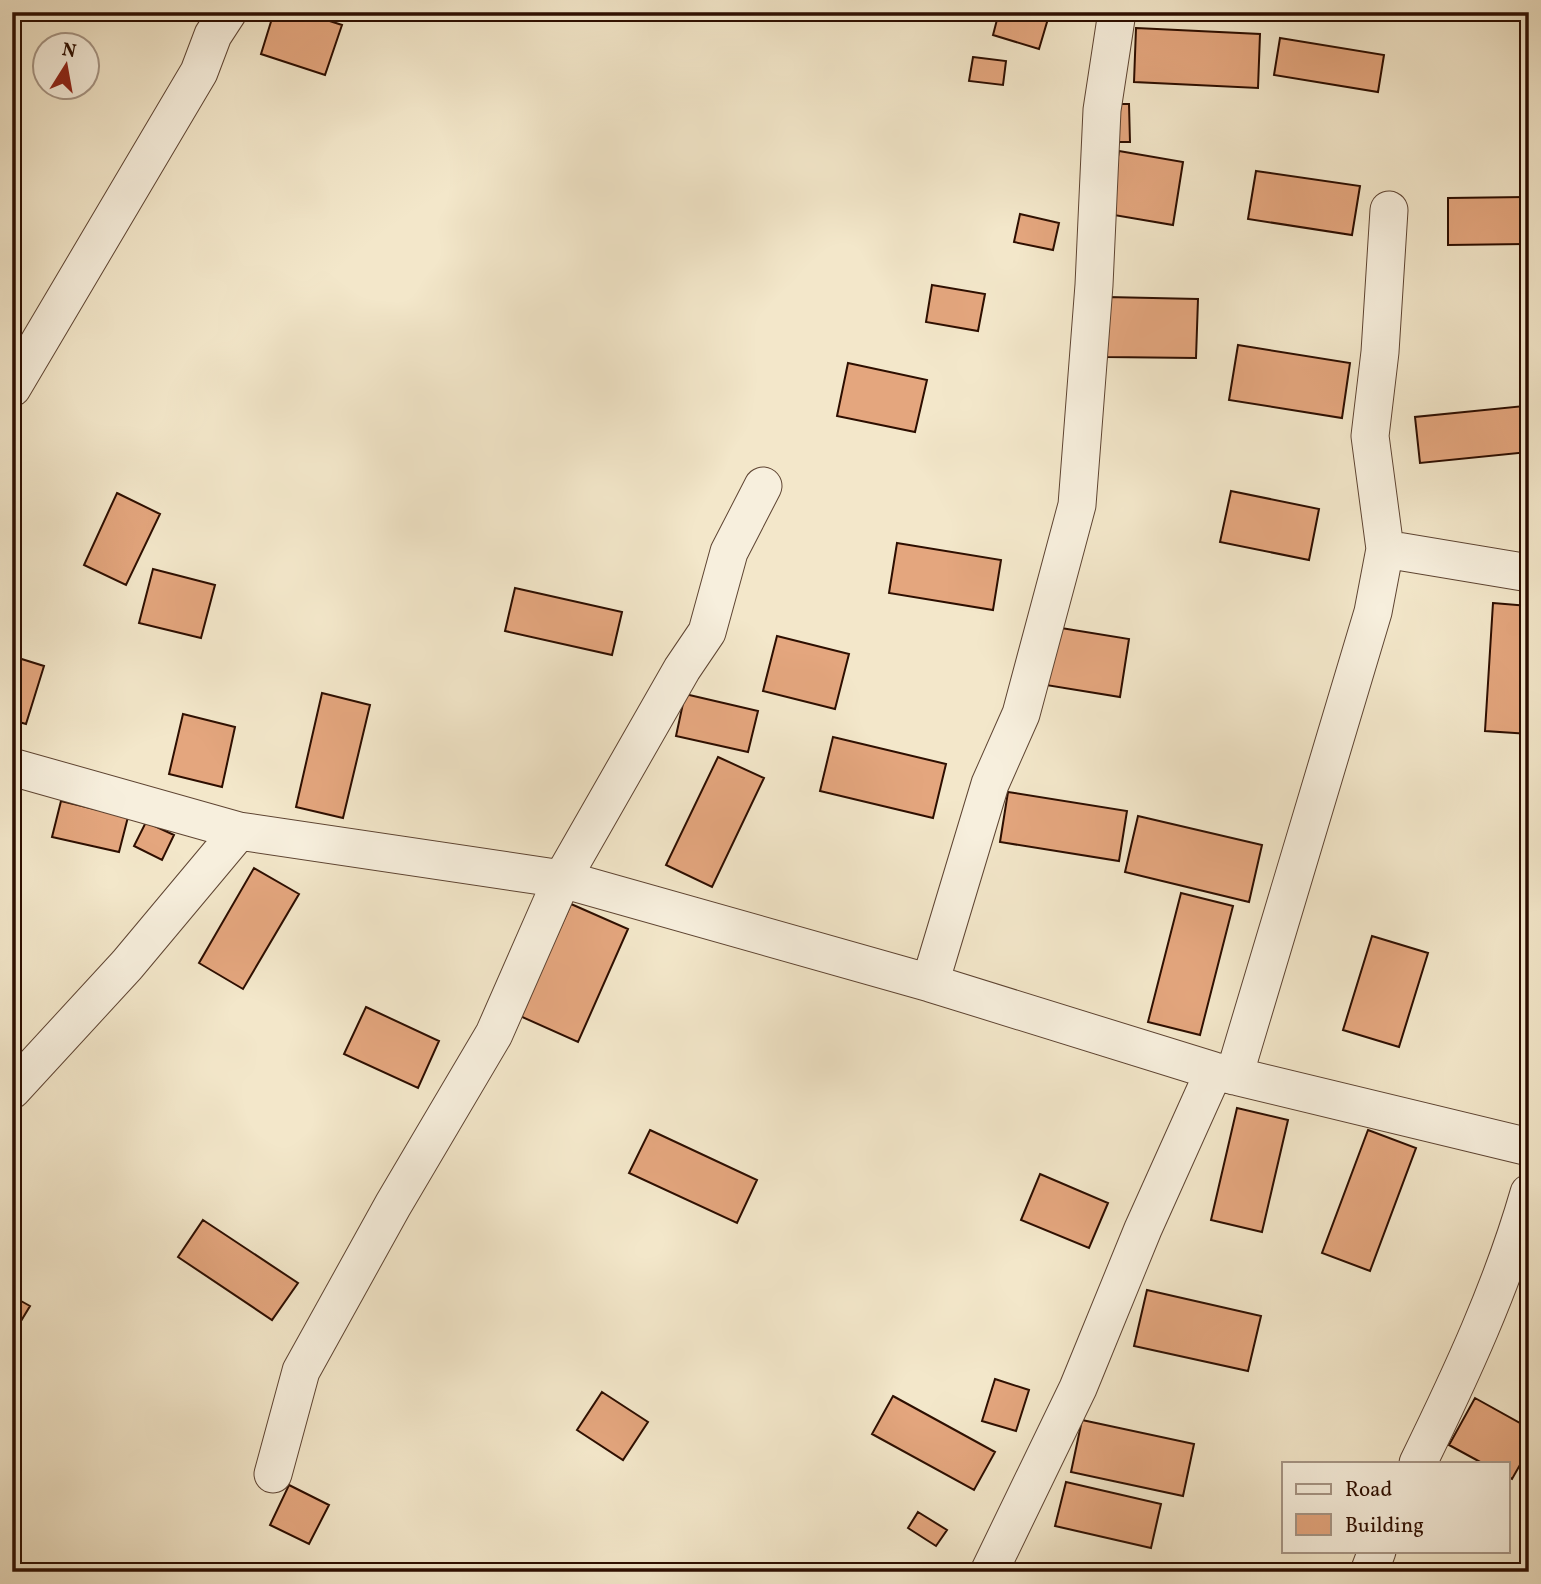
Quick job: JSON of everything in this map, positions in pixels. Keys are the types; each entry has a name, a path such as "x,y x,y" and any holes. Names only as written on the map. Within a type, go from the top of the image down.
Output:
{"street":[{"path":"12,388 199,72 213,35 228,12"},
{"path":"930,983 990,783 1021,714 1077,505 1094,285 1102,110 1117,12"},
{"path":"989,1572 1079,1388 1143,1229 1224,1073 1373,612 1385,549 1370,436 1380,352 1389,209"},
{"path":"272,1474 301,1371 393,1205 494,1034 562,879 682,669 707,632 729,552 763,486"},
{"path":"1385,549 1529,573"},
{"path":"12,767 239,831 562,879 930,983 1224,1073 1529,1147"},
{"path":"12,1090 127,965 239,831"},
{"path":"1418,1462 1455,1388 1509,1262 1529,1193"},
{"path":"1368,1572 1377,1552"}],"building":[{"path":"274,12 302,12 342,25 325,75 261,54"},
{"path":"526,12 546,12 542,20"},
{"path":"999,12 1050,12 1039,49 993,35"},
{"path":"1136,28 1260,34 1258,88 1134,82"},
{"path":"1280,38 1384,55 1378,92 1274,75"},
{"path":"973,57 1006,61 1003,85 969,81"},
{"path":"1111,104 1129,104 1130,142 1112,142"},
{"path":"1119,151 1183,162 1173,225 1108,214"},
{"path":"1256,171 1360,186 1352,235 1248,219"},
{"path":"1529,197 1529,244 1448,245 1448,198"},
{"path":"1020,214 1059,223 1053,250 1014,242"},
{"path":"932,285 985,294 978,331 926,322"},
{"path":"1107,297 1198,299 1196,358 1106,357"},
{"path":"1238,345 1350,363 1342,418 1229,400"},
{"path":"848,363 927,380 915,432 837,416"},
{"path":"1524,406 1529,452 1420,463 1415,417"},
{"path":"1231,491 1319,509 1309,560 1220,542"},
{"path":"117,493 160,514 126,585 84,565"},
{"path":"897,543 1001,560 993,610 889,593"},
{"path":"153,569 215,585 201,638 139,623"},
{"path":"515,588 622,612 612,655 505,631"},
{"path":"1493,603 1529,606 1529,734 1485,731"},
{"path":"1055,627 1129,639 1120,697 1046,685"},
{"path":"777,636 849,654 835,709 763,691"},
{"path":"12,656 44,666 26,724 12,720"},
{"path":"322,693 370,705 343,818 296,807"},
{"path":"685,694 758,711 748,752 676,736"},
{"path":"183,714 235,727 222,787 169,774"},
{"path":"833,737 946,764 933,818 820,791"},
{"path":"718,757 764,778 712,887 666,865"},
{"path":"12,789 19,791 12,808"},
{"path":"1008,792 1127,811 1119,861 1000,842"},
{"path":"61,801 128,817 119,852 52,837"},
{"path":"1138,816 1262,845 1249,902 1125,872"},
{"path":"146,822 174,835 162,860 134,846"},
{"path":"254,868 299,894 243,989 199,963"},
{"path":"1181,893 1233,906 1200,1035 1148,1022"},
{"path":"571,904 628,929 578,1042 520,1016"},
{"path":"1372,936 1428,953 1399,1047 1343,1030"},
{"path":"366,1007 439,1041 418,1088 344,1054"},
{"path":"1237,1108 1288,1120 1262,1232 1211,1220"},
{"path":"650,1130 757,1180 737,1223 629,1173"},
{"path":"1368,1130 1416,1148 1370,1271 1322,1253"},
{"path":"1040,1174 1108,1203 1089,1248 1021,1220"},
{"path":"203,1220 298,1283 272,1320 178,1257"},
{"path":"1147,1290 1261,1316 1248,1371 1134,1346"},
{"path":"12,1296 30,1306 12,1336"},
{"path":"995,1379 1029,1390 1016,1431 982,1421"},
{"path":"602,1392 648,1422 623,1460 577,1430"},
{"path":"893,1396 995,1452 974,1490 872,1434"},
{"path":"1475,1398 1529,1428 1529,1449 1512,1479 1510,1462 1480,1462 1449,1445"},
{"path":"1082,1420 1194,1444 1183,1496 1071,1472"},
{"path":"1066,1482 1161,1504 1151,1548 1055,1526"},
{"path":"289,1485 329,1505 309,1544 270,1525"},
{"path":"918,1512 947,1530 936,1546 908,1528"}]}
